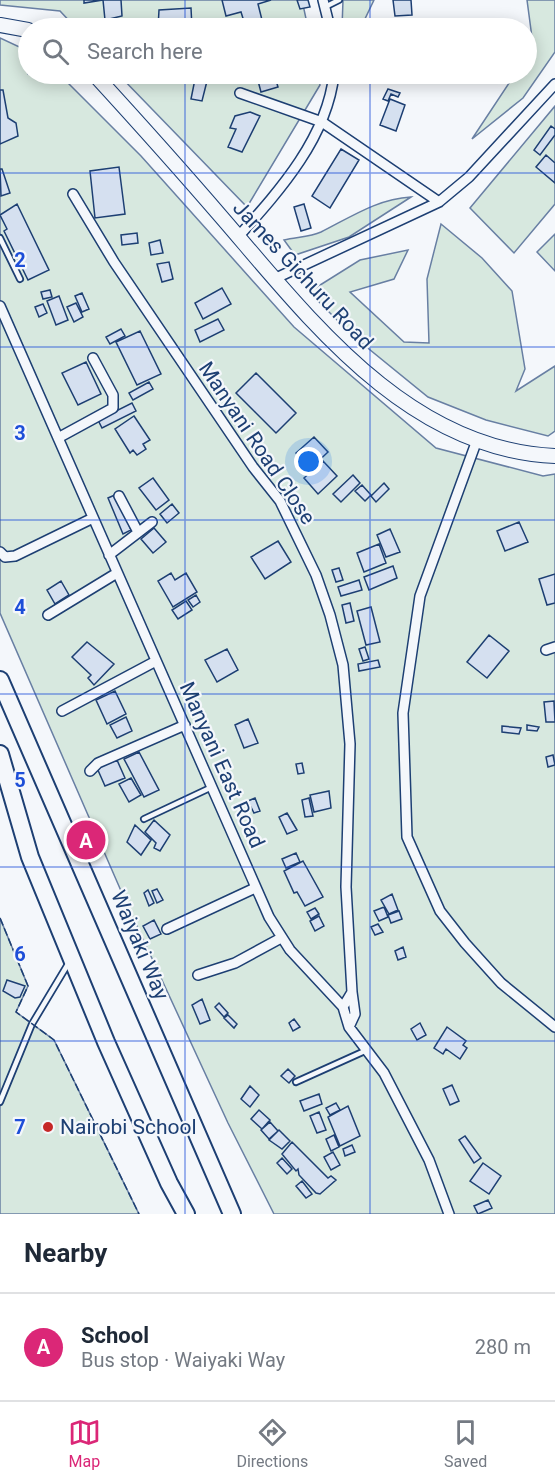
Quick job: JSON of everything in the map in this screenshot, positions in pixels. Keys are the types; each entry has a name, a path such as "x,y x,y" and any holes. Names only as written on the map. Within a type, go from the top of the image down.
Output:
{"highway":[{"name":"Waiyaki Way","path":"3,688 232,1214"},
{"path":"0,754 30,857 71,959 169,1184 186,1214"}],"main road":[{"path":"0,24 18,28"},
{"name":"James Gichuru Road","path":"103,84 274,279 335,345 382,387 453,431 477,440 555,456"}],"street":[{"path":"238,237 271,200 302,157 322,122 333,84"},
{"path":"274,279 439,202 469,177 555,84"},
{"path":"240,93 322,122 439,202"},
{"name":"Manyani Road Close","path":"73,194 114,262 253,467 280,501 312,566 330,615 343,665 350,744 346,888 349,982 355,1014 349,1028"},
{"name":"Manyani East Road","path":"0,306 255,888 281,938 339,1004 349,1028 398,1096 429,1160 449,1214"},
{"path":"58,438 113,408 113,395 93,358"},
{"path":"477,440 420,596 403,713 407,837 440,911 501,983 555,1026"},
{"path":"119,496 138,532"},
{"path":"0,552 5,557 15,556 93,518"},
{"path":"109,555 152,522"},
{"path":"48,615 117,573"},
{"path":"62,711 156,660"},
{"path":"90,771 98,763 185,725"},
{"path":"167,929 255,888"},
{"path":"198,975 235,963 281,938"},
{"path":"339,1004 349,982"},
{"path":"339,1004 352,992"}],"lane":[{"path":"324,4 339,0"},
{"path":"0,237 20,279"},
{"path":"144,819 212,788"},
{"path":"0,1102 32,1024 71,959"},
{"path":"296,1082 367,1050"}],"shaded area":[{"path":"0,0 302,0 306,18 67,18 60,11 0,5"},
{"path":"343,0 374,0 365,18 342,18"},
{"path":"527,0 555,0 555,52 537,78 537,18 529,18"},
{"path":"0,38 18,46 18,84 69,84 141,156 294,327 436,448 543,476 555,474 555,1214 274,1214 228,1123 125,900 0,613"},
{"path":"128,84 320,84 247,207"},
{"path":"508,84 533,84 523,98 472,139"},
{"path":"555,106 555,204 514,253 470,208"},
{"path":"411,197 349,237 295,255 284,240 317,234 375,205"},
{"path":"441,224 482,258 512,291 525,369 516,391 555,366 555,431 548,436 486,420 428,397 353,336 309,292 360,260 408,250 394,279 350,292 404,342 429,343 427,279"},
{"path":"555,234 555,271 537,252"},
{"name":"Nairobi School","path":"0,918 28,986 16,1012 54,1040 139,1214 0,1214"}],"building":[{"path":"84,0 103,0 84,3"},
{"path":"103,0 121,0 122,16 105,18"},
{"path":"222,0 271,0 258,4 262,18 243,18 241,12 226,16"},
{"path":"297,0 308,0 310,7 300,9"},
{"path":"393,0 411,0 412,15 395,16"},
{"path":"191,8 192,18 159,18 159,10"},
{"path":"194,84 206,84 202,101 191,99"},
{"path":"259,84 277,84 278,87 261,92"},
{"path":"388,89 400,93 398,97 391,94 388,101 383,99"},
{"path":"0,90 3,90 8,118 16,123 18,136 0,144"},
{"path":"390,99 405,105 396,131 380,125"},
{"path":"250,112 260,116 242,152 228,147 236,129 230,128 235,116"},
{"path":"551,126 555,129 555,135 540,155 534,150"},
{"path":"341,149 359,160 330,208 312,196"},
{"path":"546,155 555,163 555,183 536,167"},
{"path":"119,167 125,214 95,218 90,171"},
{"path":"0,169 2,169 10,193 1,196"},
{"path":"17,204 49,270 28,280 4,231 7,229 0,215"},
{"path":"304,204 311,228 301,231 294,207"},
{"path":"137,233 138,243 122,245 121,235"},
{"path":"160,240 163,253 151,255 149,243"},
{"path":"169,262 173,279 162,282 157,264"},
{"path":"222,288 231,304 203,319 195,303"},
{"path":"50,290 52,297 43,299 41,292"},
{"path":"82,293 89,309 82,312 75,296"},
{"path":"59,296 68,320 56,325 47,301"},
{"path":"76,303 83,317 74,322 67,307"},
{"path":"43,304 47,313 39,317 35,307"},
{"path":"218,319 224,330 200,342 195,330"},
{"path":"121,329 125,336 110,344 106,337"},
{"path":"140,331 161,374 137,385 116,342"},
{"path":"86,362 101,394 78,405 62,373"},
{"path":"256,373 296,413 276,433 236,393"},
{"path":"149,382 153,389 133,400 129,393"},
{"path":"132,403 136,411 102,428 98,420"},
{"path":"134,416 150,440 143,444 146,449 137,455 133,450 130,453 115,429"},
{"path":"314,437 328,452 310,469 296,453"},
{"path":"323,461 337,476 318,494 304,478"},
{"path":"353,475 360,483 341,502 333,494"},
{"path":"153,478 169,500 156,510 139,488"},
{"path":"384,483 389,489 376,502 371,496"},
{"path":"362,485 371,495 365,501 355,491"},
{"path":"117,494 131,530 123,534 108,498"},
{"path":"172,504 179,513 167,523 160,514"},
{"path":"519,522 528,542 505,551 497,531"},
{"path":"154,528 166,542 153,553 141,539"},
{"path":"390,529 400,552 386,557 377,535"},
{"path":"278,541 291,562 265,579 251,557"},
{"path":"379,544 386,563 364,572 357,553"},
{"path":"393,566 397,578 369,590 364,577"},
{"path":"339,568 343,580 336,582 332,570"},
{"path":"171,573 175,580 186,573 197,592 173,607 158,581"},
{"path":"555,574 555,603 547,605 539,579"},
{"path":"359,580 362,590 341,596 338,587"},
{"path":"61,581 69,595 55,604 47,590"},
{"path":"196,595 200,602 193,607 188,600"},
{"path":"186,601 192,610 178,619 172,610"},
{"path":"350,603 354,621 346,623 342,605"},
{"path":"371,607 380,642 366,645 357,611"},
{"path":"489,635 509,651 487,678 467,662"},
{"path":"87,642 114,664 94,685 88,678 91,675 72,657"},
{"path":"365,647 369,659 363,661 359,649"},
{"path":"227,649 238,670 217,682 205,660"},
{"path":"378,660 380,667 359,671 358,664"},
{"path":"115,691 126,714 107,724 96,700"},
{"path":"554,701 555,722 546,722 544,702"},
{"path":"126,717 132,731 117,738 110,725"},
{"path":"248,719 258,743 244,748 235,725"},
{"path":"527,725 539,727 537,731 527,730"},
{"path":"502,726 521,728 519,734 502,732"},
{"path":"139,752 159,790 144,797 124,759"},
{"path":"553,755 555,765 548,767 546,757"},
{"path":"117,760 125,778 105,786 97,768"},
{"path":"302,763 304,773 298,774 296,764"},
{"path":"131,778 141,795 129,802 119,784"},
{"path":"329,791 331,808 314,812 310,795"},
{"path":"255,798 260,811 254,813 248,801"},
{"path":"309,798 313,816 305,817 302,800"},
{"path":"287,813 297,830 287,834 279,817"},
{"path":"154,820 170,835 160,851 154,848 156,843 145,832"},
{"path":"135,825 151,840 141,855 127,842"},
{"path":"296,853 300,862 286,868 282,859"},
{"path":"303,861 323,897 305,906 297,892 294,893 284,871"},
{"path":"157,889 163,900 157,903 152,891"},
{"path":"148,890 154,903 149,906 144,893"},
{"path":"392,894 398,910 389,914 381,900"},
{"path":"384,907 388,917 379,921 374,911"},
{"path":"315,908 319,914 311,919 307,912"},
{"path":"399,911 402,919 391,923 388,915"},
{"path":"319,916 324,926 315,931 310,921"},
{"path":"154,920 161,934 150,939 143,926"},
{"path":"378,924 383,932 375,935 371,927"},
{"path":"403,947 406,957 398,960 395,951"},
{"path":"7,980 25,986 20,997 15,998 3,991"},
{"path":"202,999 210,1020 200,1024 192,1005"},
{"path":"219,1003 228,1013 224,1017 215,1007"},
{"path":"228,1015 237,1024 234,1028 224,1018"},
{"path":"294,1019 300,1027 293,1031 289,1023"},
{"path":"420,1023 426,1035 417,1040 411,1029"},
{"path":"447,1027 466,1041 463,1045 467,1048 460,1059 446,1049 443,1054 434,1048"},
{"path":"288,1069 295,1076 289,1083 281,1076"},
{"path":"452,1085 459,1101 450,1105 443,1089"},
{"path":"250,1086 259,1095 250,1107 241,1099"},
{"path":"319,1094 322,1104 304,1111 300,1101"},
{"path":"336,1103 340,1110 330,1115 326,1108"},
{"path":"348,1106 360,1136 340,1146 328,1117"},
{"path":"259,1110 270,1120 262,1129 251,1119"},
{"path":"319,1112 326,1130 317,1133 310,1116"},
{"path":"270,1122 278,1131 269,1139 261,1130"},
{"path":"279,1130 290,1141 282,1149 269,1140"},
{"path":"334,1135 339,1147 331,1151 326,1139"},
{"path":"465,1136 481,1158 474,1163 459,1140"},
{"path":"292,1142 328,1178 331,1176 336,1180 320,1194 316,1193 299,1175 298,1169 296,1171 282,1154"},
{"path":"352,1145 355,1152 345,1156 343,1149"},
{"path":"333,1152 340,1165 331,1170 324,1157"},
{"path":"282,1158 292,1169 287,1174 277,1163"},
{"path":"483,1163 501,1176 489,1194 470,1181"},
{"path":"302,1181 312,1194 306,1198 296,1186"},
{"path":"488,1200 492,1208 478,1214 474,1206"}],"fence":[{"path":"0,918 28,986 16,1012 54,1040 139,1214"}],"place":[{"name":"School","path":"86,840"},
{"name":"Nairobi School","path":"48,1127"}]}
